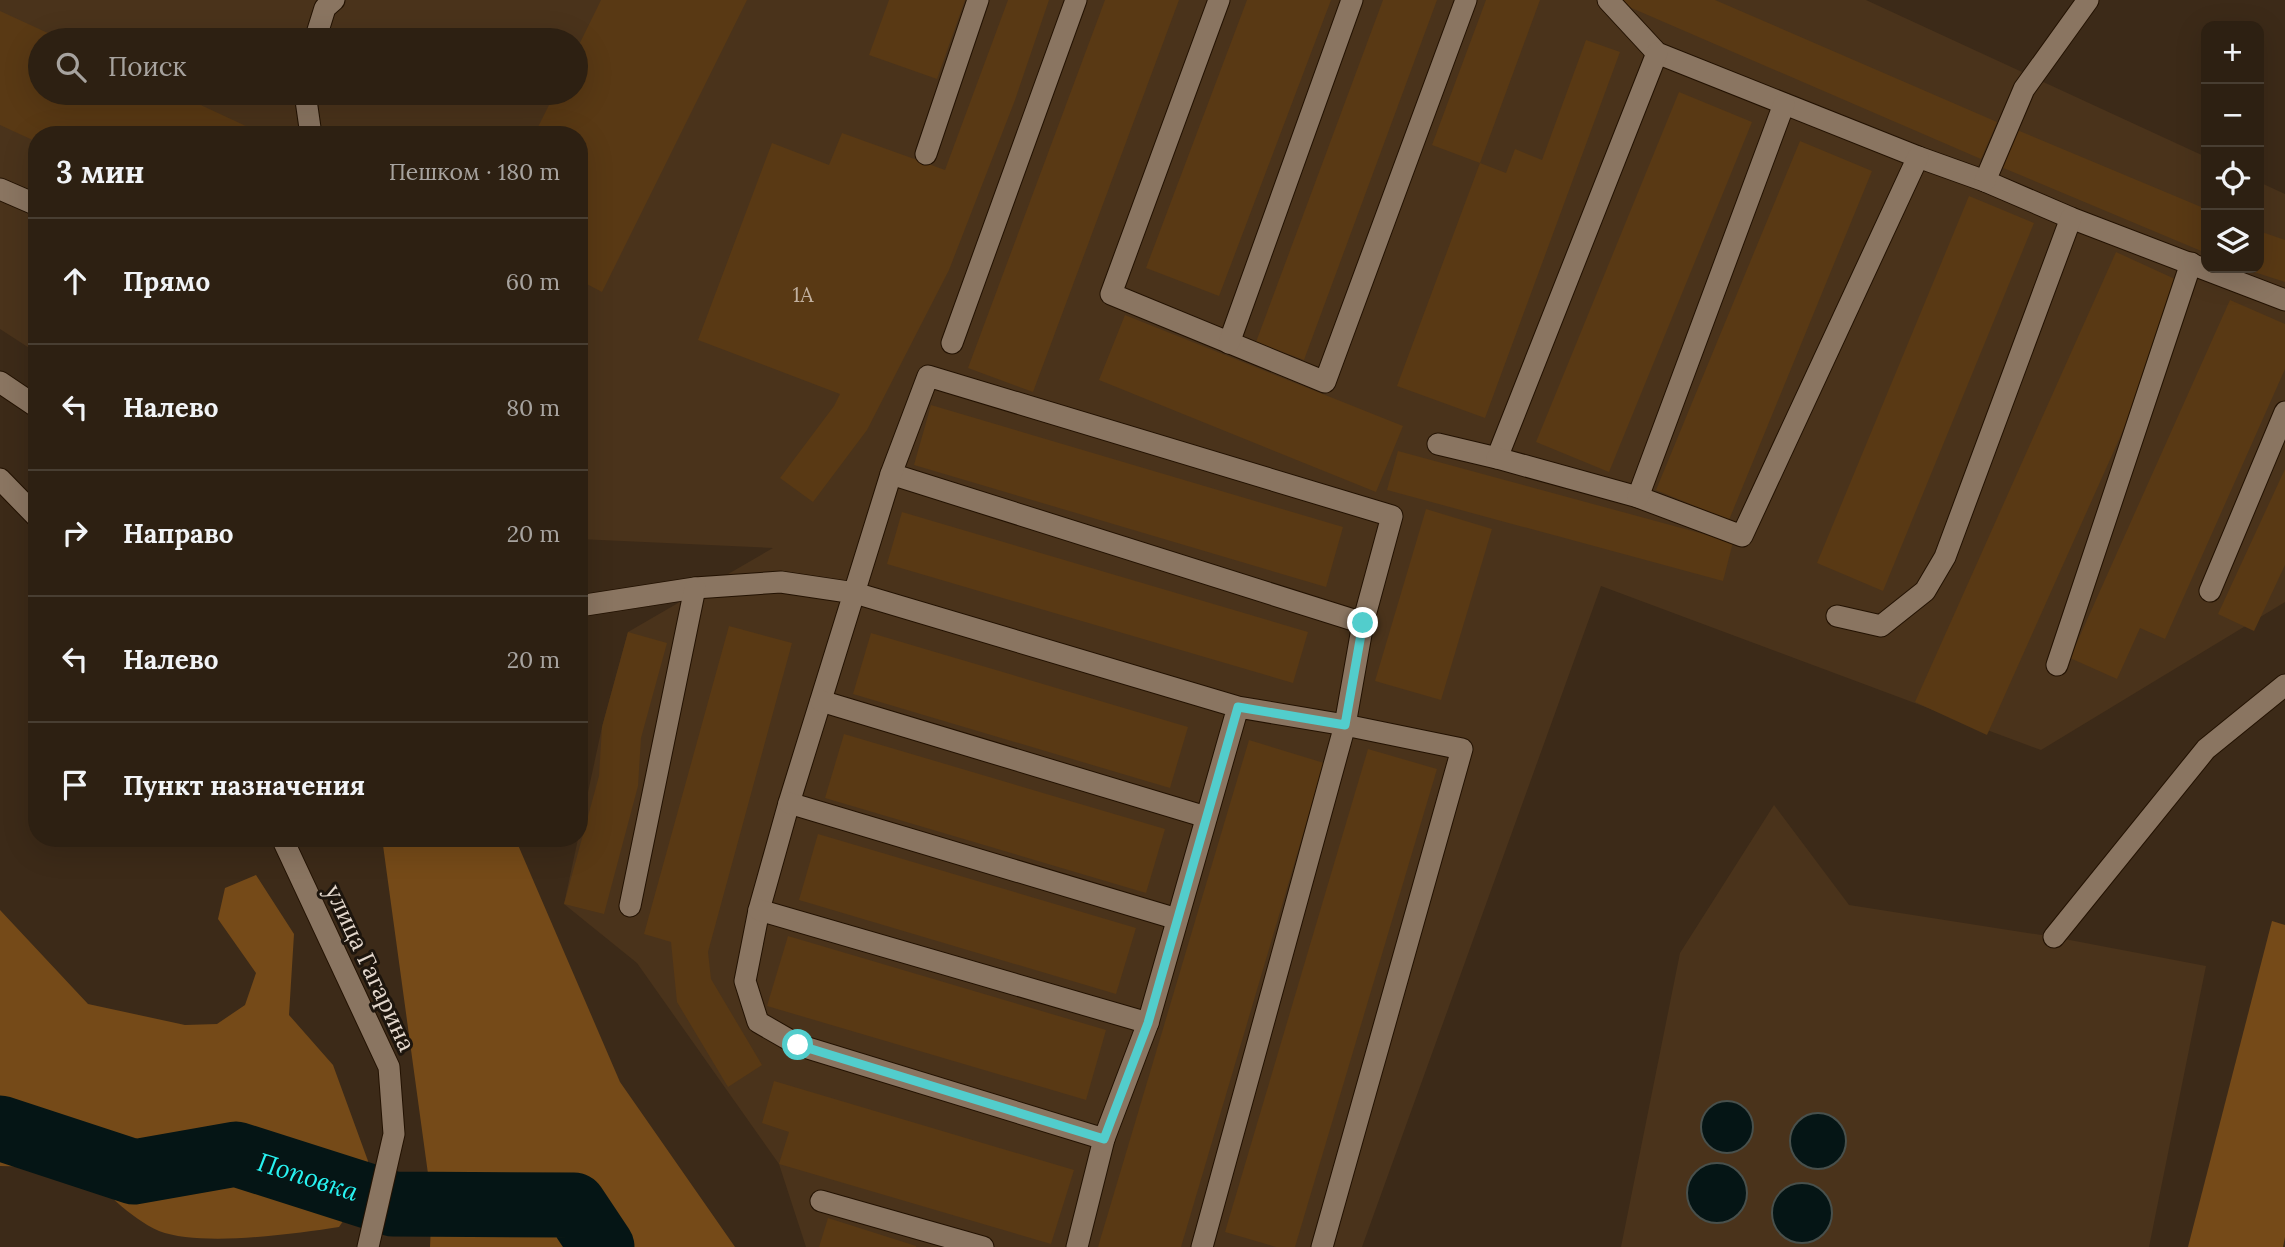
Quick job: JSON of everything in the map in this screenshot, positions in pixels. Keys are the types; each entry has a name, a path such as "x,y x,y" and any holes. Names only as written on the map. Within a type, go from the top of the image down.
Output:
{"street":[{"path":"319,28 325,8 334,0"},
{"path":"926,154 978,0"},
{"path":"952,343 1076,0"},
{"path":"1219,0 1111,293 1325,382 1466,0"},
{"path":"1229,343 1352,0"},
{"path":"1608,0 1657,52 1918,157 1985,181 2071,218 2285,300"},
{"path":"1985,181 2024,89 2088,0"},
{"path":"1497,458 1657,52"},
{"path":"1638,497 1784,104"},
{"path":"307,105 310,126"},
{"path":"1438,444 1638,497 1742,536 1918,157"},
{"path":"0,189 28,201"},
{"path":"1837,616 1881,626 1925,591 1945,557 2071,218"},
{"path":"2057,665 2191,263"},
{"path":"1104,1139 798,1045 758,1022 745,981 759,909 789,803 891,474 928,376 1392,516 1363,623 1345,725 1202,1247"},
{"path":"0,382 28,401"},
{"path":"2210,591 2285,412"},
{"path":"891,474 1363,623"},
{"path":"0,479 28,508"},
{"path":"588,605 695,588 780,582 855,593 1238,707 1462,749 1322,1247"},
{"path":"630,906 695,588"},
{"path":"2054,937 2206,749 2285,685"},
{"path":"821,701 1206,817"},
{"path":"1077,1247 1104,1139 1148,1023 1238,707"},
{"path":"789,803 1178,919"},
{"name":"улица Гагарина","path":"286,847 389,1067 394,1134 368,1247"},
{"path":"759,909 1148,1023"},
{"path":"821,1201 983,1247"}],"shaded area":[{"path":"0,0 1866,0 2201,155 2201,273 2264,273 2264,184 2285,194 2285,602 2041,750 1601,586 1362,1247 806,1247 779,1164 637,963 564,904 576,847 588,847 588,792 602,727 628,632 773,548 588,539 588,126 28,126 28,347 0,329"},
{"path":"1774,805 1849,905 2054,937 2206,966 2149,1247 1621,1247 1680,953"},
{"path":"383,847 519,847 620,1082 735,1247 430,1247 432,1203"},
{"path":"256,875 294,934 289,1015 333,1065 368,1161 361,1195 339,1227 248,1238 177,1236 159,1231 137,1218 80,1168 0,1166 0,910 88,1004 185,1025 217,1024 245,1005 256,973 218,919 225,888"},
{"path":"2272,921 2285,925 2283,1247 2188,1247"},
{"path":"1727,1101 1737,1103 1745,1109 1751,1117 1751,1137 1745,1145 1737,1151 1727,1153 1717,1151 1709,1145 1703,1137 1701,1127 1703,1117 1709,1109 1717,1103"},
{"path":"1812,1113 1824,1113 1834,1117 1842,1125 1846,1141 1842,1157 1834,1165 1824,1169 1812,1169 1802,1165 1794,1157 1790,1147 1790,1135 1794,1125 1802,1117"},
{"path":"1717,1163 1734,1168 1742,1176 1747,1193 1742,1210 1734,1218 1717,1223 1700,1218 1692,1210 1687,1193 1692,1176 1700,1168"},
{"path":"1796,1183 1808,1183 1827,1196 1832,1213 1830,1225 1819,1238 1808,1243 1796,1243 1777,1230 1772,1219 1772,1207 1785,1188"}],"building":[{"path":"601,0 747,0 602,292 588,285 588,126 538,126 549,105 588,105 587,28"},
{"path":"889,0 965,0 937,79 869,55"},
{"path":"1008,0 1049,0 1015,100 949,270 867,430 813,502 780,478 840,394 698,340 772,143 829,165 842,133 945,170"},
{"path":"1105,0 1179,0 1033,392 968,368"},
{"path":"1247,0 1331,0 1219,296 1146,268"},
{"path":"1383,0 1437,0 1304,360 1256,342"},
{"path":"1486,0 1540,0 1480,163 1432,145"},
{"path":"1621,0 1715,0 1997,122 1981,159 1620,3"},
{"path":"0,11 37,28 28,28 28,105 201,105 246,126 28,126 28,138 0,125"},
{"path":"1586,40 1620,52 1485,418 1397,386 1480,163 1506,173 1515,149 1542,160"},
{"path":"1679,92 1752,122 1609,472 1536,442"},
{"path":"2017,130 2201,207 2201,251 2001,167"},
{"path":"1800,141 1872,171 1729,520 1656,490"},
{"path":"1969,196 2034,223 1883,591 1817,563"},
{"path":"2264,233 2285,240 2285,282 2257,273 2264,273"},
{"path":"2116,252 2188,285 1987,735 1915,702"},
{"path":"2230,300 2285,324 2285,369 2165,639 2140,628 2117,679 2070,658"},
{"path":"1125,315 1403,426 1376,492 1099,380"},
{"path":"931,405 1343,527 1326,587 914,465"},
{"path":"1398,451 1733,542 1723,581 1387,490"},
{"path":"2285,469 2285,565 2254,631 2218,614"},
{"path":"1426,509 1492,529 1441,700 1375,681"},
{"path":"902,512 1308,632 1293,683 887,564"},
{"path":"729,626 792,643 708,952 711,979 762,1065 728,1087 677,1002 671,942 644,934"},
{"path":"628,632 667,643 641,738 638,786 604,914 564,904 580,847 588,847 588,816 599,776 602,727"},
{"path":"871,633 1188,727 1170,788 853,694"},
{"path":"844,734 1165,829 1146,893 825,798"},
{"path":"1249,740 1324,763 1181,1247 1098,1247"},
{"path":"1368,749 1437,769 1295,1247 1276,1247 1225,1232"},
{"path":"818,834 1136,928 1116,994 799,900"},
{"path":"788,936 1106,1030 1086,1100 767,1006"},
{"path":"774,1081 1074,1170 1051,1244 779,1164 789,1132 762,1123"},
{"path":"828,1218 916,1246 916,1247 819,1247"}],"waterway":[{"name":"Поповка","path":"0,1128 134,1172 236,1154 393,1204 574,1205 602,1247"}],"route":[{"path":"798,1045 1104,1139 1148,1023 1238,707 1345,725 1363,623"}]}
